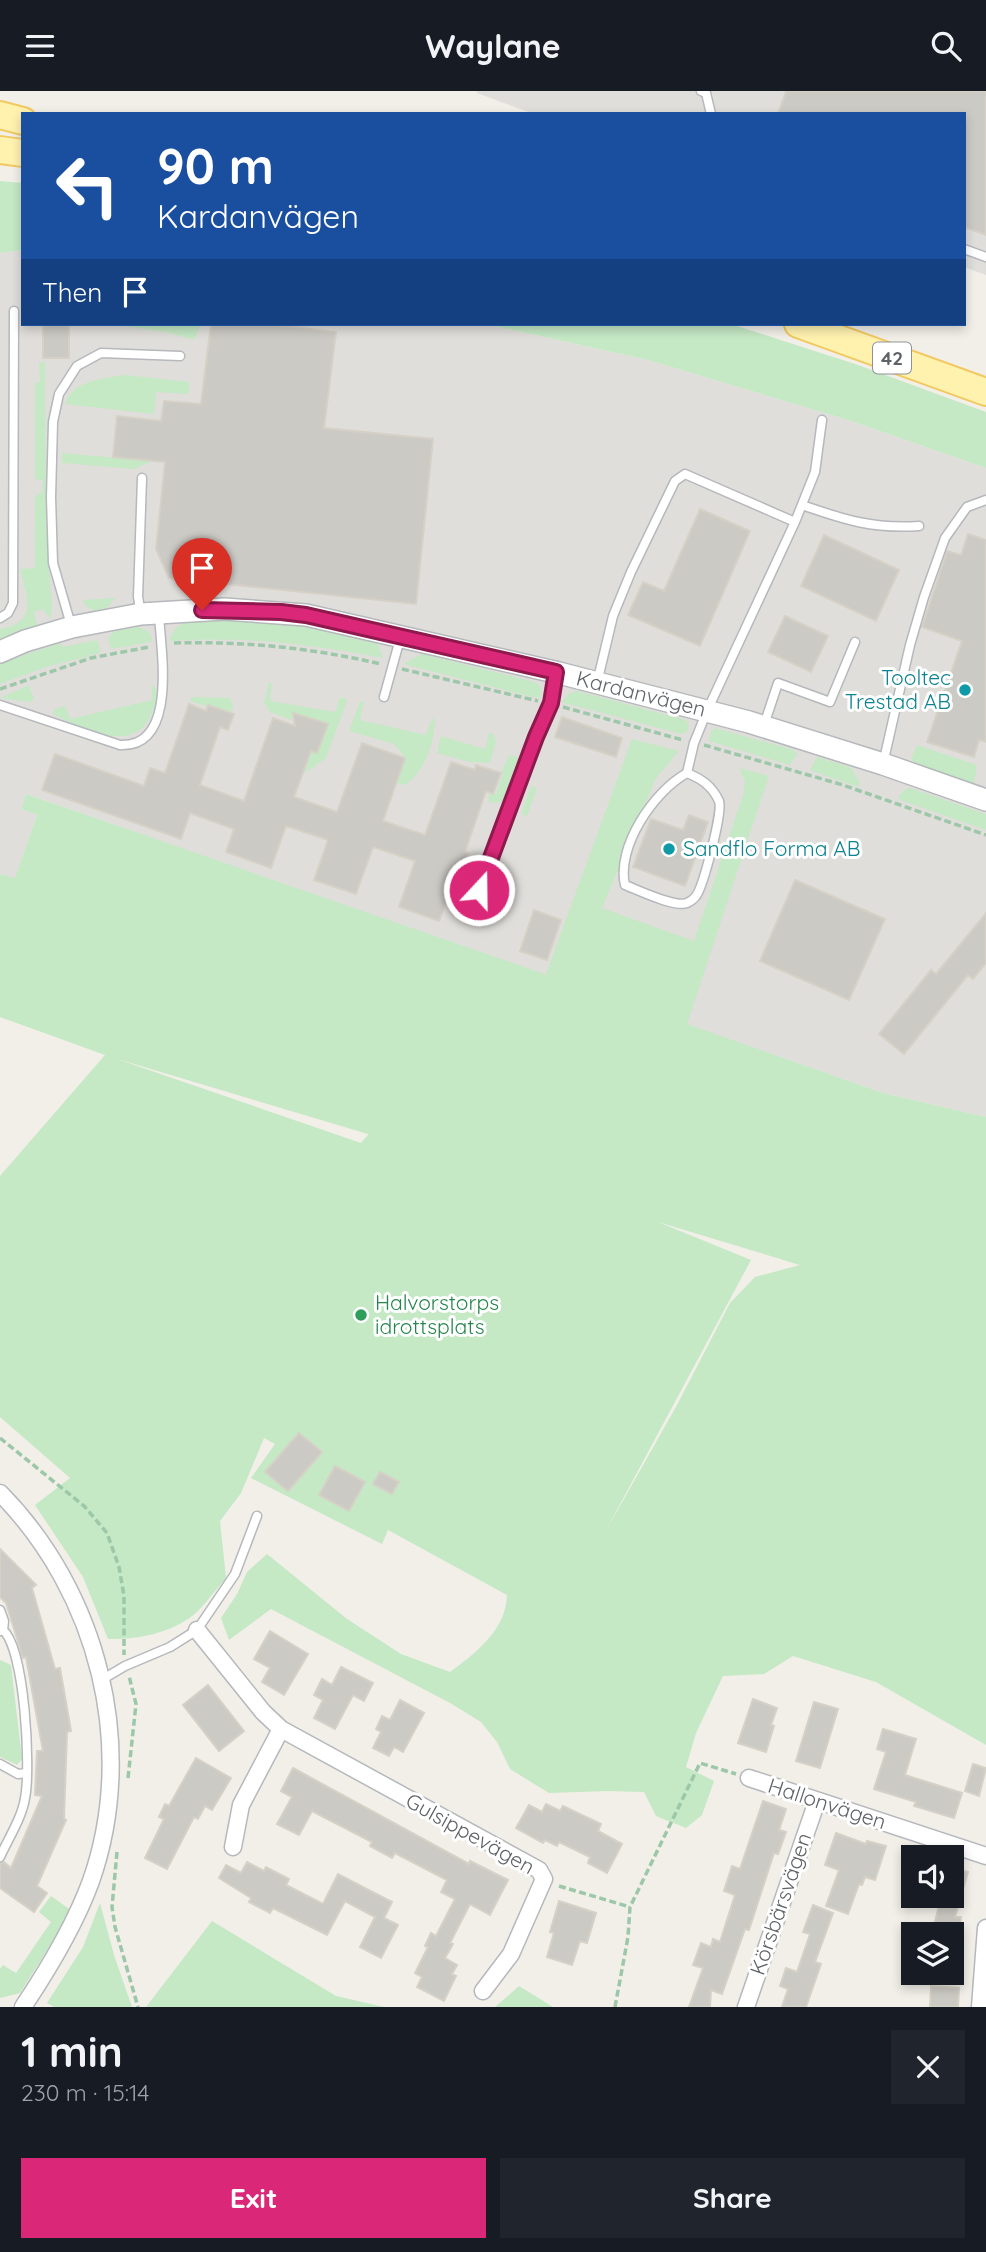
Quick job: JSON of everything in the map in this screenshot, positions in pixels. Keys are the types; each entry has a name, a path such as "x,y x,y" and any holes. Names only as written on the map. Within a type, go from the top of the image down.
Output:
{"main road":[{"path":"0,115 21,120"},
{"path":"0,135 21,137"},
{"path":"0,150 21,153"},
{"path":"0,161 21,162"},
{"name":"42","path":"804,326 986,391"},
{"name":"42","path":"858,326 986,372"}],"street":[{"name":"Kardanvägen","path":"0,652 25,641 72,627 150,613 224,609 281,612 401,636 708,711 883,764 986,800"},
{"path":"0,1493 33,1528 54,1559 77,1606 103,1679 109,1727 107,1811 95,1865 73,1922 23,2007"},
{"name":"Gulsippevägen","path":"197,1630 263,1712 281,1729 539,1870 544,1879 512,1954 484,1991"},
{"path":"233,1847 241,1805 281,1729"},
{"name":"Hallonvägen","path":"749,1778 986,1856"},
{"name":"Körsbärsvägen","path":"746,2007 817,1801"},
{"path":"980,2007 986,1928"}],"lane":[{"path":"701,91 706,93 711,112"},
{"path":"966,250 986,257"},
{"path":"0,618 8,613 13,603 14,311"},
{"path":"72,627 53,563 53,422 59,394 77,366 101,353 180,356"},
{"path":"687,773 702,779 711,788 720,804 719,822 697,895 687,903 677,904 625,885 622,872 645,811 675,780 687,773 694,743 815,472 822,420"},
{"path":"597,683 613,616 675,481 685,474 794,522"},
{"path":"0,705 120,745 131,746 146,737 158,718 164,694 161,644 150,613 138,597 142,478"},
{"path":"883,764 923,597 946,538 967,507 986,500"},
{"path":"802,505 859,524 919,526"},
{"path":"384,697 401,636"},
{"path":"764,726 778,683 830,702 855,642"},
{"path":"479,890 551,703 556,672"},
{"path":"103,1679 125,1666 170,1647 197,1630 235,1574 257,1516"},
{"path":"0,1610 4,1621 1,1631 8,1635 18,1672 27,1735 25,1800 0,1857"},
{"path":"0,1764 18,1774 27,1773"}],"path":[{"path":"0,689 91,658 161,644 224,642 324,651 551,703 843,785 986,835"},
{"path":"615,2007 628,1937 630,1907 701,1763 749,1778"},
{"path":"544,1879 630,1907"}],"shaded area":[{"path":"986,91 986,275 966,268 966,112 529,112 477,93"},
{"path":"21,250 21,326 494,326 648,360 848,420 986,468 986,1117 883,1093 26,794 21,809 37,815 15,879 0,874 0,253"}],"green space":[{"path":"0,181 21,183 21,250 0,253"},
{"path":"125,326 200,326 194,340"},
{"path":"494,326 737,326 858,365 986,412 986,468 848,420 648,360"},
{"path":"45,362 46,520 52,609 50,619 43,609 34,612 37,626 0,642 0,629 21,621 25,615 27,599 20,569 35,568 35,497 42,492 43,480 35,479 35,383 40,382 39,363"},
{"path":"126,375 189,382 189,394 156,392 154,414 65,404 69,396 82,385"},
{"path":"62,453 152,461 135,469 62,463"},
{"path":"115,598 107,608 94,611 85,605 83,600"},
{"path":"192,621 262,622 334,631 378,644 383,658 276,642 169,641 177,627"},
{"path":"139,627 149,632 151,642 111,649 108,638 115,631"},
{"path":"97,640 101,651 97,654 46,667 0,684 0,664 3,662 60,643 63,647"},
{"path":"422,654 535,682 540,686 541,697 405,663"},
{"path":"269,682 272,683 270,701 336,712 339,698 345,698 347,701 326,758 305,773 311,750 319,749 328,724 293,714 291,720 270,712 264,703"},
{"path":"29,685 34,700 29,702 0,698"},
{"path":"152,685 156,688 155,705 143,727 133,734 106,735 53,714 55,709 65,706 70,719 152,700"},
{"path":"577,691 686,720 689,725 687,732 681,734 561,702"},
{"path":"192,697 230,698 233,706 230,714 190,701"},
{"path":"364,701 360,720 426,735 432,718 435,720 433,738 423,765 405,785 395,783 404,756 394,744 349,731 360,702"},
{"path":"715,728 794,750 797,755 790,765 709,741"},
{"path":"489,733 493,734 496,741 490,763 469,762 437,753 441,736 485,749"},
{"path":"632,739 679,751 656,778 602,908 694,941 744,792 745,782 739,768 769,776 687,1024 883,1093 986,1117 986,1745 876,1682 793,1656 764,1674 723,1676 696,1733 686,1767 714,1781 702,1815 686,1828 656,1816 644,1792 549,1793 510,1769 497,1742 481,1722 271,1609 229,1640 221,1618 237,1594 247,1572 267,1554 347,1619 401,1654 450,1672 488,1639 505,1608 507,1595 388,1530 382,1544 251,1478 275,1444 264,1438 241,1493 220,1521 226,1578 198,1611 179,1624 150,1635 108,1639 83,1577 35,1505 70,1478 0,1417 0,1176 105,1055 0,1017 0,874 15,878 37,815 21,809 26,794 553,977 546,974","holes":["114,1058 368,1134 368,1135 361,1143","658,1222 800,1265 755,1277 730,1303 677,1405 603,1536 751,1260"]},
{"path":"917,745 977,765 974,784 917,764 912,760 912,756"},
{"path":"509,755 522,758 509,796 497,802 488,802 489,794 496,794"},
{"path":"817,757 850,767 860,782 858,787 810,770"},
{"path":"531,786 537,788 527,816 522,812"},
{"path":"910,788 986,814 986,830 898,798 903,791"},
{"path":"0,1660 11,1665 22,1759 17,1765 0,1757"},
{"path":"51,1896 72,1911 20,1993 0,1998 0,1969 3,1965 16,1973 51,1922 39,1912"},
{"path":"100,1903 132,2007 54,2007 47,2003 83,1947"},
{"path":"212,1921 336,1996 384,2007 146,2007"},
{"path":"519,1986 553,2007 495,2007"}],"building":[{"path":"786,91 986,91 986,235 966,228 966,112 779,112"},
{"path":"43,326 69,326 69,358 43,358"},
{"path":"211,326 288,326 336,332 324,428 433,439 416,604 169,578 156,549 165,462 113,457 117,416 161,421 164,401 201,404"},
{"path":"700,509 750,531 700,646 628,615 643,582 664,591"},
{"name":"Tooltec Trestad AB","path":"968,534 986,540 986,742 979,740 974,757 927,742 962,641 922,627 947,551 961,555"},
{"path":"824,535 899,570 876,621 801,586"},
{"path":"785,616 828,636 811,672 768,652"},
{"path":"189,704 206,711 208,705 234,714 228,730 220,727 200,785 244,801 273,718 295,726 293,713 328,724 317,753 311,751 294,797 337,812 362,743 405,758 383,821 425,835 451,762 475,770 476,765 501,773 493,794 486,791 465,852 468,853 439,921 399,907 415,861 373,847 356,894 314,880 328,840 286,826 271,868 226,852 234,829 190,813 181,839 42,790 55,754 144,786 150,768 165,773"},
{"path":"562,717 622,738 616,757 555,737"},
{"name":"Sandflo Forma AB","path":"689,815 708,822 685,886 633,867 651,819 683,830"},
{"path":"795,880 885,919 849,1000 760,961"},
{"path":"534,910 561,920 547,960 520,951"},
{"path":"986,913 986,963 973,979 968,975 904,1054 879,1034 931,970 936,974"},
{"path":"299,1433 322,1452 288,1491 265,1472"},
{"path":"335,1466 365,1482 349,1511 319,1495"},
{"path":"380,1472 399,1482 392,1494 373,1484"},
{"path":"0,1549 36,1585 32,1588 55,1669 60,1668 71,1731 67,1732 66,1820 37,1886 47,1893 34,1912 0,1888 0,1863 4,1862 11,1868 42,1796 35,1795 37,1751 43,1751 26,1657 23,1658 6,1603 0,1597"},
{"path":"270,1631 308,1654 284,1695 262,1682 270,1668 254,1659"},
{"path":"341,1667 373,1683 364,1701 353,1695 335,1729 314,1718 323,1700 314,1695 322,1679 332,1685"},
{"path":"208,1685 244,1731 219,1751 183,1705"},
{"path":"753,1699 777,1708 766,1752 738,1743"},
{"path":"400,1700 424,1713 403,1752 394,1747 389,1756 373,1748 381,1732 376,1729 382,1716 390,1720"},
{"path":"814,1702 838,1709 820,1768 796,1761"},
{"path":"883,1729 916,1739 905,1775 962,1793 954,1818 914,1806 916,1802 874,1789 886,1752 877,1749"},
{"path":"196,1758 231,1778 212,1810 205,1806 198,1819 194,1817 167,1869 145,1858 164,1819 159,1817 165,1804 169,1806"},
{"path":"973,1764 986,1768 979,1796 965,1791"},
{"path":"293,1768 469,1864 470,1861 508,1880 490,1915 470,1904 445,1958 457,1965 452,1974 456,1976 444,2001 417,1987 422,1977 415,1973 428,1947 425,1946 431,1933 436,1936 455,1899 441,1892 447,1880 395,1853 392,1858 370,1846 372,1842 312,1811 299,1835 277,1824 292,1797 281,1791"},
{"path":"763,1801 786,1809 779,1830 786,1832 778,1854 774,1853 749,1930 745,1929 722,1994 711,1990 710,2007 689,2007 703,1968 693,1965 701,1943 711,1947 713,1939 720,1942 735,1895 724,1891 732,1866 740,1869"},
{"path":"546,1804 560,1811 563,1806 601,1824 598,1831 622,1844 607,1873 588,1863 590,1857 559,1842 557,1846 545,1840 543,1843 516,1828 529,1805 542,1812"},
{"path":"836,1833 866,1844 867,1841 886,1846 875,1880 865,1877 862,1885 859,1884 848,1914 826,1906 839,1870 825,1865"},
{"path":"247,1862 264,1871 266,1867 289,1879 286,1885 323,1904 338,1874 392,1902 384,1918 398,1925 381,1958 360,1947 375,1917 345,1901 327,1935 273,1908 270,1913 249,1902 251,1898 219,1878 226,1865 241,1873"},
{"path":"559,1901 596,1913 587,1943 580,1941 572,1965 547,1957 554,1933 550,1932"},
{"path":"813,1905 833,1913 815,1962 821,1964 806,2007 782,2007 788,1989 780,1986 786,1968 797,1972 810,1934 803,1932"},
{"path":"938,1908 958,1908 955,1917 961,1917 960,1922 935,1921"},
{"path":"931,1986 959,1988 958,2007 930,2007"}],"place":[{"name":"Tooltec Trestad AB","path":"965,690"},
{"name":"Sandflo Forma AB","path":"669,849"},
{"name":"Halvorstorps idrottsplats","path":"361,1315"}],"route":[{"path":"202,610 306,615 556,672 551,703 479,890"}]}
